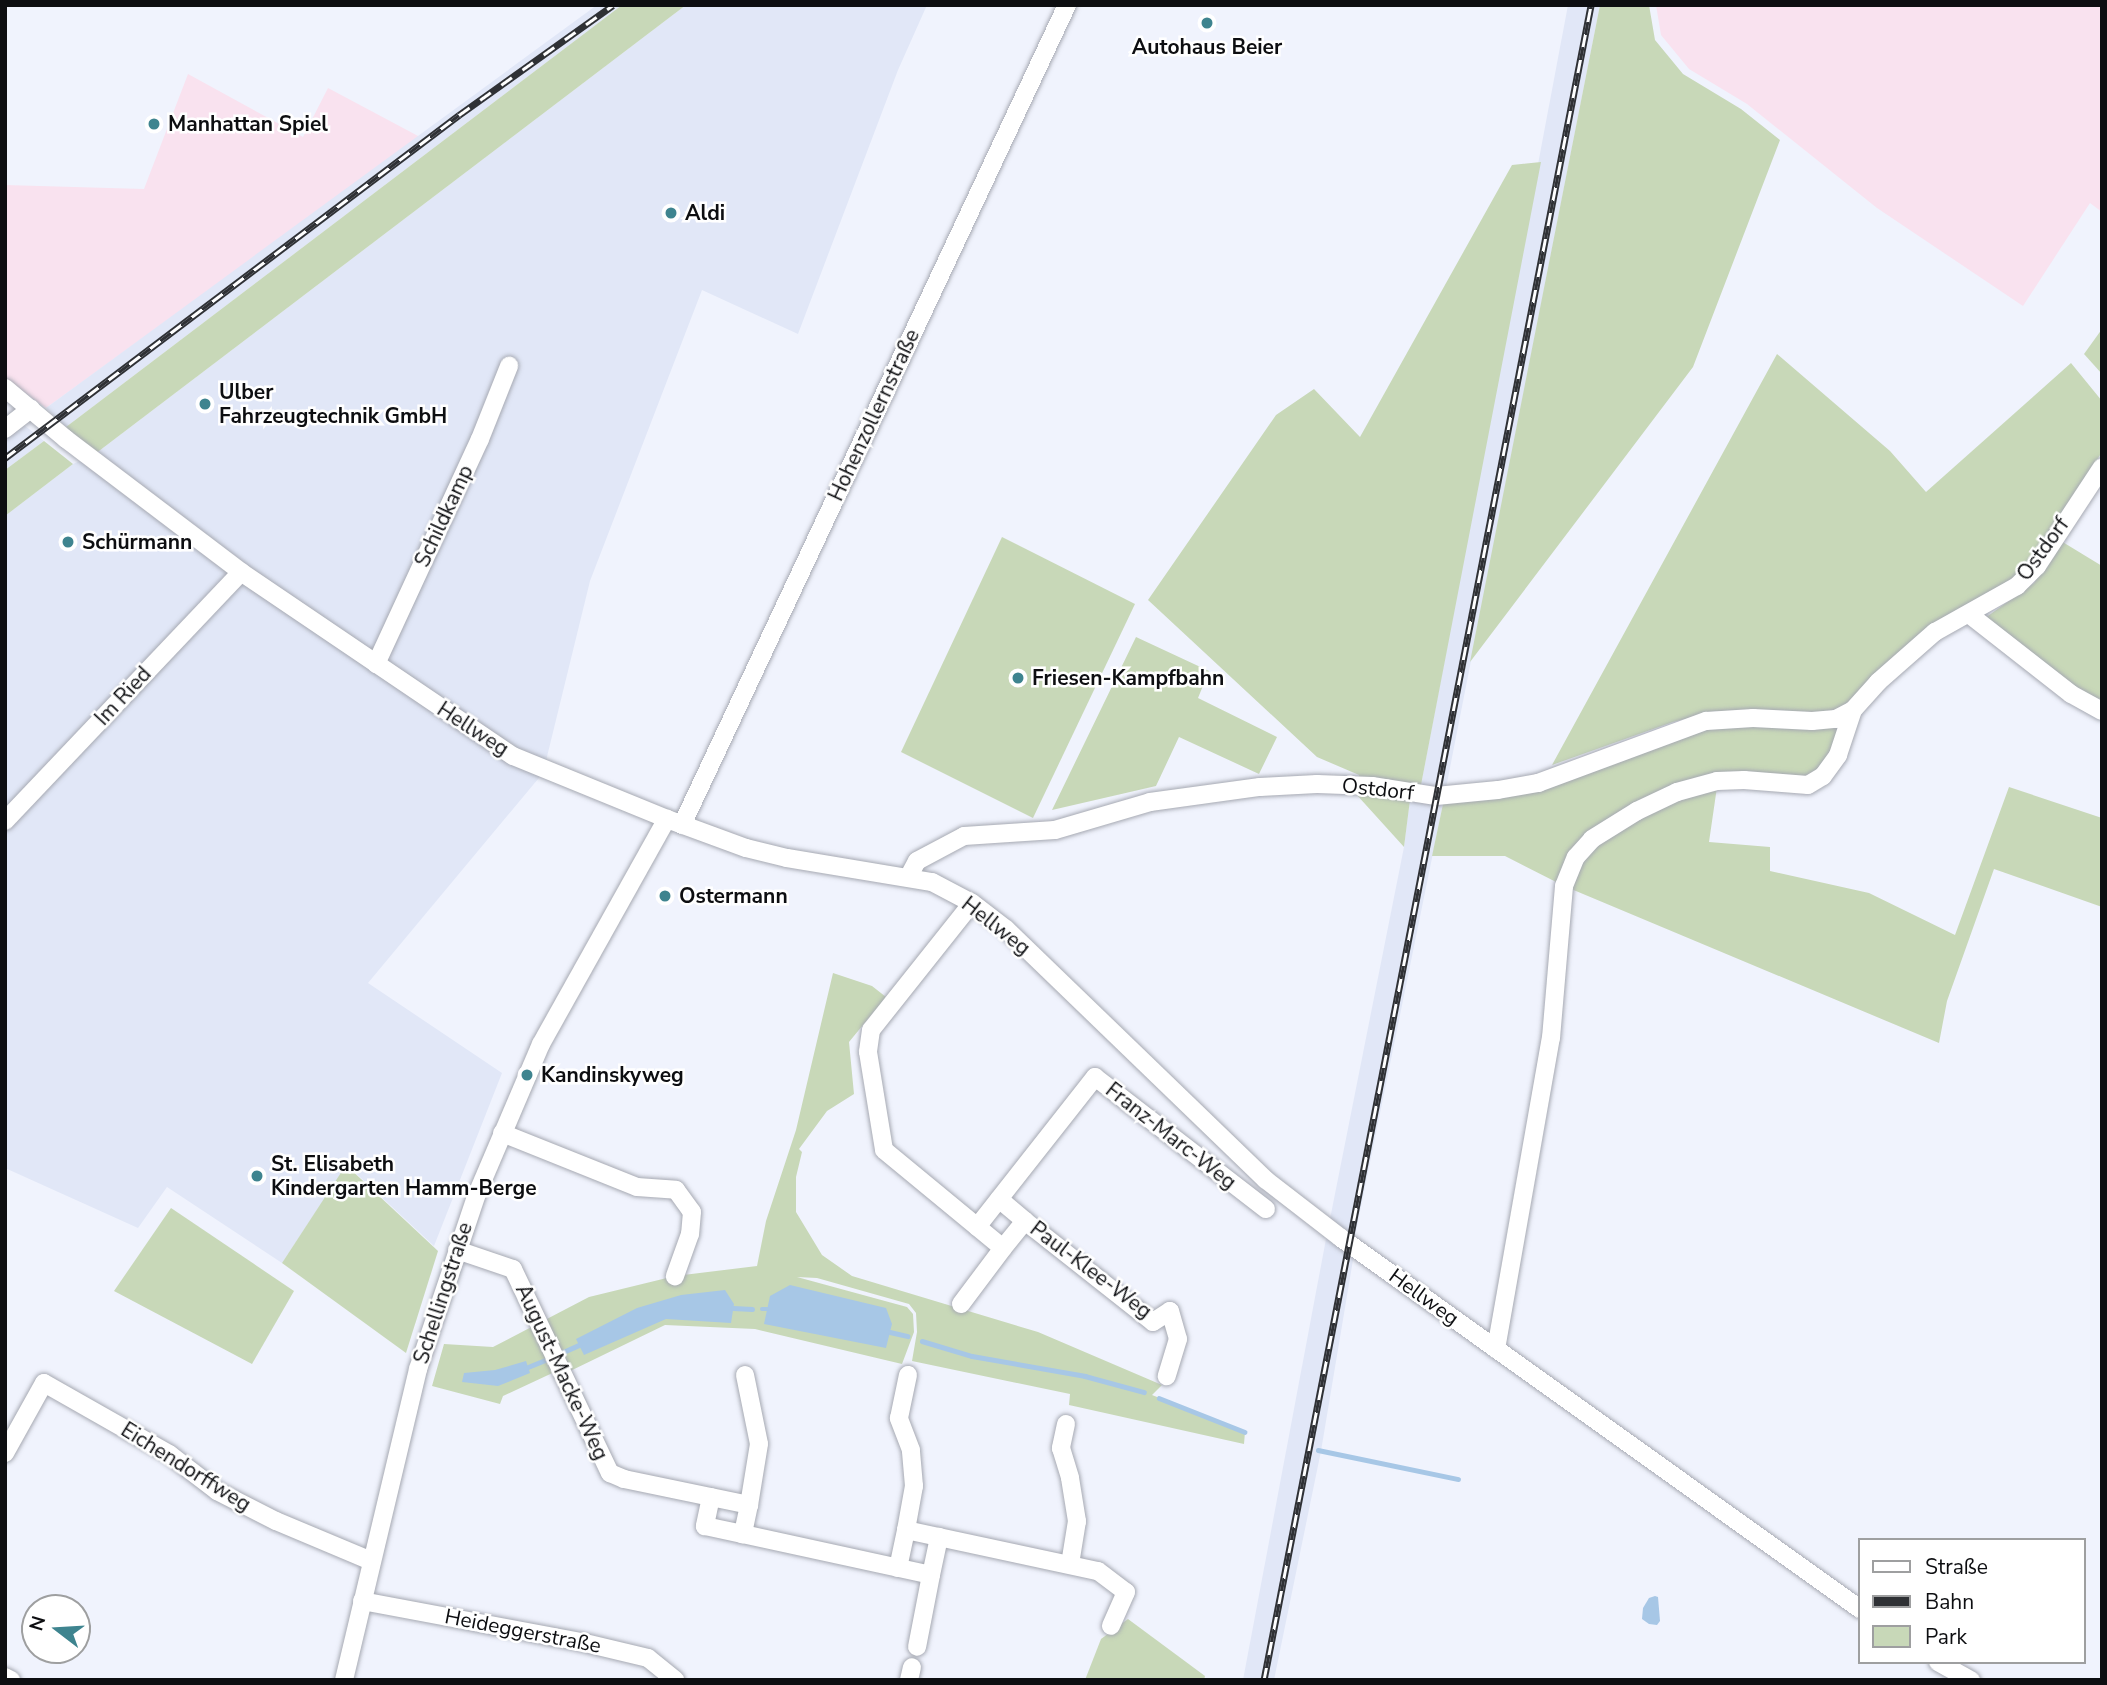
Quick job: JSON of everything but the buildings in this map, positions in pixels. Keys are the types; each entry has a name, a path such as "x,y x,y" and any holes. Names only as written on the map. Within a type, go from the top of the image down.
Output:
{"street":[{"name":"Hohenzollernstraße","path":"675,822 1066,5"},
{"name":"Schildkamp","path":"376,664 480,439 509,366"},
{"name":"Hellweg","path":"5,388 66,439 241,572 513,756 675,822 787,858 909,876 932,882 972,903 1006,929 1266,1180 1496,1349 1858,1608"},
{"path":"5,429 31,409"},
{"name":"Ostdorf","path":"909,876 917,861 964,836 1055,830 1150,802 1260,787 1317,784 1372,786 1437,796 1487,791 1538,783 1706,721 1753,719 1812,722 1836,719 1853,710 1878,682 1935,632 1970,615 2017,586 2036,566 2102,467"},
{"name":"Im Ried","path":"5,821 241,572"},
{"path":"1970,615 2071,694 2102,711"},
{"name":"Ostdorf","path":"1496,1349 1551,1038 1564,886 1576,857 1592,839 1637,811 1677,792 1717,781 1744,780 1808,785 1823,776 1838,755 1853,710"},
{"name":"Schellingstraße","path":"344,1680 418,1369 457,1250 502,1133 541,1044 675,822"},
{"name":"Paul-Klee-Weg","path":"972,903 871,1030 867,1052 884,1150 1003,1248"},
{"name":"Franz-Marc-Weg","path":"976,1227 1095,1077 1266,1209"},
{"path":"502,1133 637,1187 676,1190 692,1212 690,1234 676,1276"},
{"name":"Paul-Klee-Weg","path":"999,1199 1153,1322 1170,1311 1178,1339 1167,1376"},
{"name":"Paul-Klee-Weg","path":"961,1304 1026,1221"},
{"name":"August-Macke-Weg","path":"457,1250 513,1269 610,1473 624,1479 749,1504"},
{"path":"743,1534 759,1444 745,1374"},
{"path":"898,1567 914,1486 911,1450 899,1418 908,1376"},
{"name":"Eichendorffweg","path":"5,1453 44,1383 169,1454 217,1491 276,1521 371,1561"},
{"path":"1066,1424 1061,1448 1070,1478 1077,1521 1070,1564"},
{"path":"710,1497 705,1527 931,1575"},
{"path":"906,1530 1098,1571 1126,1592 1111,1626"},
{"path":"917,1647 939,1537"},
{"name":"Heideggerstraße","path":"362,1601 581,1642 648,1658 675,1680"},
{"path":"1942,1664 1971,1680"},
{"path":"5,1677 11,1680"}],"shaded area":[{"path":"597,5 622,5 66,427 46,408"},
{"path":"686,5 927,5 898,70 798,334 702,290 590,581 543,773 368,983 502,1073 434,1246 347,1165 282,1263 167,1187 138,1228 5,1168 5,516 73,464 95,454"},
{"path":"1568,5 1600,5 1446,788 1421,785"},
{"path":"1656,5 2102,5 2102,212 2090,203 2023,306 1877,208 1747,104 1689,69 1661,35"},
{"path":"188,74 303,137 328,88 420,137 46,408 5,378 5,185 144,189"},
{"path":"24,425 44,441 5,470 5,440"},
{"path":"1410,799 1443,804 1355,1236 1330,1219 1404,847"},
{"path":"1326,1239 1355,1248 1321,1451 1274,1680 1243,1680"}],"green space":[{"path":"622,5 686,5 95,454 66,427"},
{"path":"1600,5 1649,5 1655,40 1683,74 1741,109 1780,140 1693,367 1470,662"},
{"path":"1541,162 1421,785 1410,800 1404,847 1356,794 1359,775 1317,757 1148,600 1276,415 1314,389 1360,437 1512,165"},
{"path":"2102,329 2102,374 2084,354"},
{"path":"1777,354 1890,451 1926,492 2071,363 2102,401 2102,452 2033,561 2014,582 1851,706 1837,712 1807,716 1716,711 1673,722 1552,765"},
{"path":"44,441 73,464 5,516 5,470"},
{"name":"Friesen-Kampfbahn","path":"1002,537 1135,604 1033,818 901,752"},
{"path":"2061,541 2102,566 2102,705 2073,690 1985,618 2034,583"},
{"path":"1136,637 1209,671 1198,698 1277,737 1259,774 1179,737 1156,786 1052,810"},
{"path":"1716,725 1841,727 1820,772 1808,778 1745,775 1717,778 1675,789 1634,808 1590,836 1569,862 1565,881 1576,857 1592,839 1637,811 1677,792 1717,787 1709,842 1770,847 1770,871 1869,893 1955,935 2009,787 2102,818 2102,907 1994,869 1947,1001 1939,1043 1564,886 1505,856 1432,856 1443,804 1548,785 1657,742"},
{"path":"833,973 872,986 886,997 849,1042 854,1094 827,1111 799,1149 802,1152 796,1177 796,1212 822,1255 852,1276 1038,1332 1162,1385 1152,1395 1245,1432 1244,1444 1069,1405 1070,1394 912,1361 917,1332 916,1313 909,1304 817,1278 797,1277 907,1307 913,1314 914,1332 902,1364 755,1329 665,1325 564,1374 561,1369 503,1396 500,1404 432,1386 444,1344 493,1347 589,1297 675,1276 757,1266 766,1221 796,1130"},
{"path":"346,1165 438,1251 406,1353 282,1263"},
{"path":"171,1208 294,1291 252,1364 114,1291"},
{"path":"1128,1619 1205,1676 1204,1680 1085,1680 1101,1639"}],"water":[{"path":"790,1285 886,1308 892,1324 886,1348 764,1324 770,1296"},
{"path":"725,1290 734,1304 731,1323 666,1319 584,1355 576,1339 637,1308 681,1295"},
{"path":"526,1361 530,1373 498,1386 462,1382 464,1373 495,1370"},
{"path":"1658,1597 1660,1621 1657,1625 1642,1619 1643,1608 1649,1598"}],"waterway":[{"path":"733,1308 752,1309"},
{"path":"762,1309 767,1309"},
{"path":"890,1332 908,1336"},
{"path":"922,1341 972,1356 1085,1376 1144,1392"},
{"path":"561,1353 579,1345"},
{"path":"528,1367 548,1359"},
{"path":"1159,1398 1245,1432"},
{"path":"1318,1450 1458,1479"}],"railway":[{"path":"5,458 459,115 613,5"},
{"path":"1264,1680 1591,5"}],"place":[{"name":"Autohaus Beier","path":"1207,23"},
{"name":"Manhattan Spiel","path":"154,124"},
{"name":"Aldi","path":"671,213"},
{"name":"Ulber Fahrzeugtechnik GmbH","path":"205,404"},
{"name":"Schürmann","path":"68,542"},
{"name":"Friesen-Kampfbahn","path":"1018,678"},
{"name":"Ostermann","path":"665,896"},
{"name":"Kandinskyweg","path":"527,1075"},
{"name":"St. Elisabeth Kindergarten Hamm-Berge","path":"257,1176"}]}
